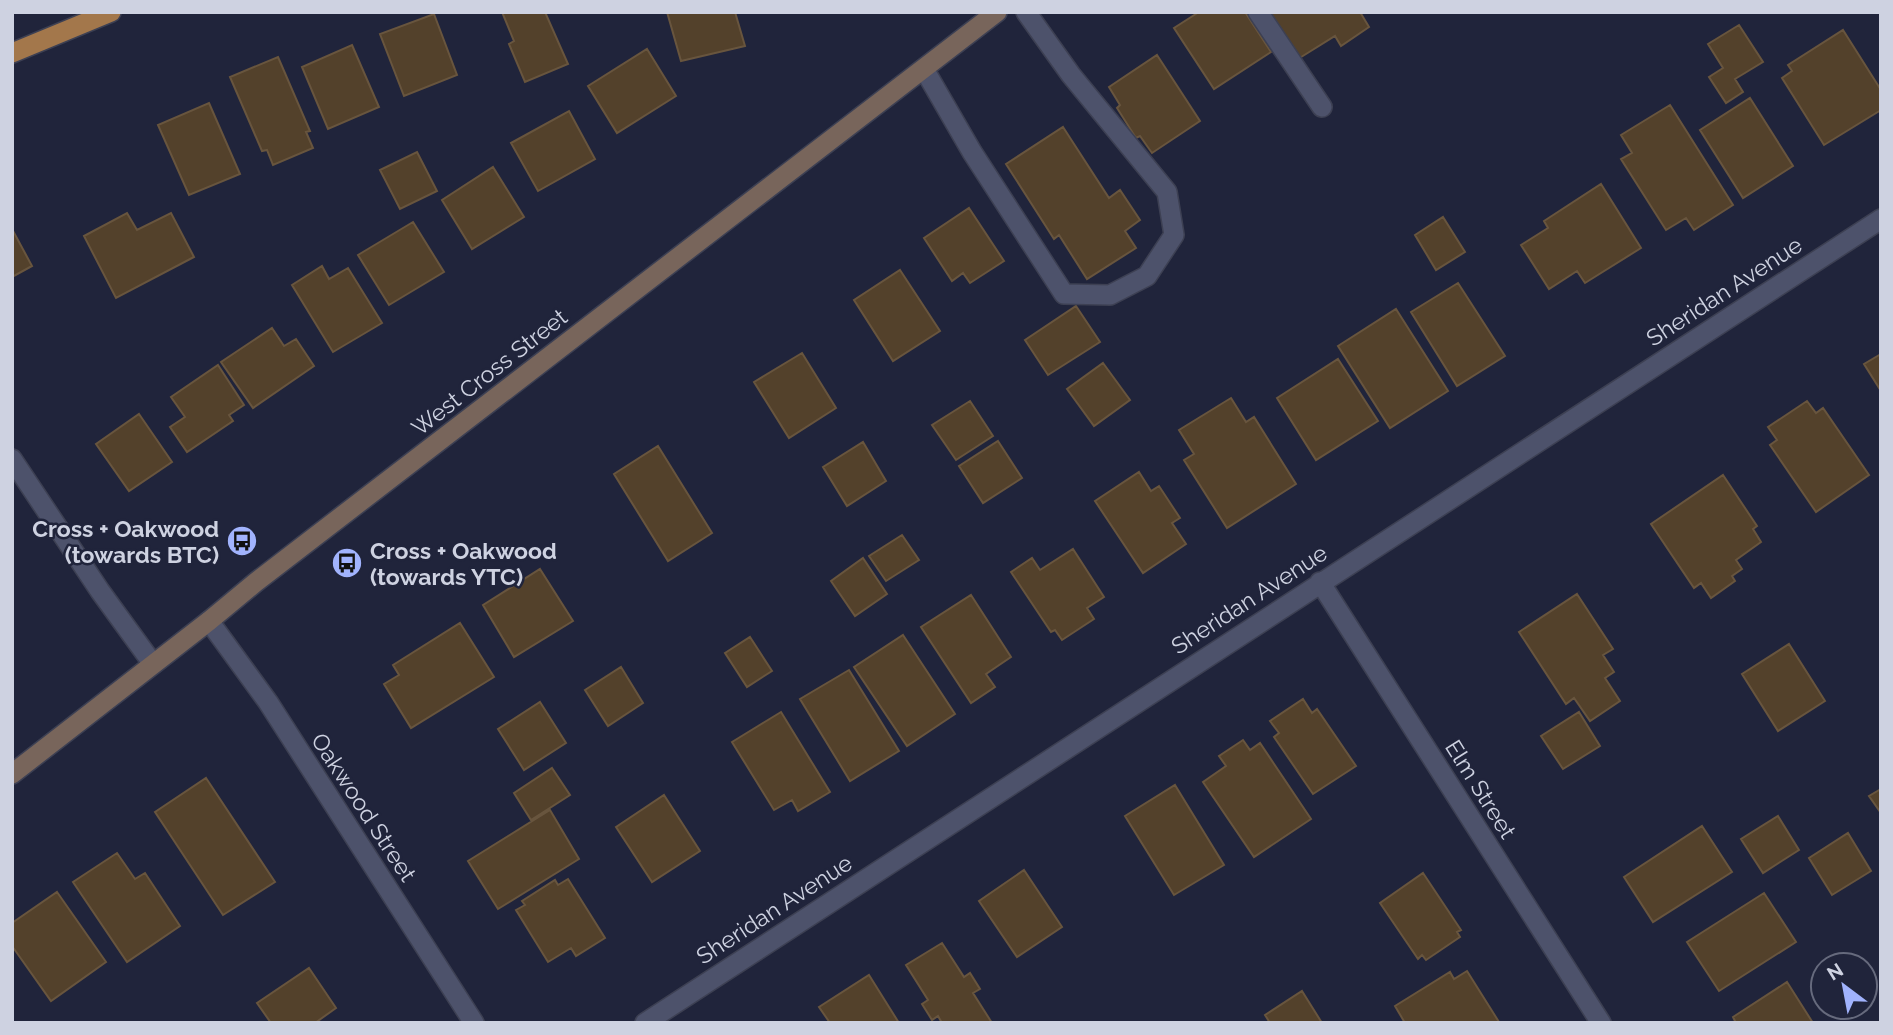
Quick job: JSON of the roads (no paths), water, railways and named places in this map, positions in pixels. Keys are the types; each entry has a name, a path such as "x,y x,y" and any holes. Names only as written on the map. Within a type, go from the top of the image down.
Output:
{"main road":[{"path":"12,52 111,12"},
{"name":"West Cross Street","path":"12,774 267,574 997,12"}],"street":[{"path":"924,69 972,152 1065,294 1110,295 1147,276 1174,235 1167,192 1071,75 1026,12"},
{"path":"1258,12 1322,107"},
{"name":"Sheridan Avenue","path":"645,1023 1881,219"},
{"path":"12,459 100,591 153,664"},
{"name":"Elm Street","path":"1320,582 1601,1023"},
{"name":"Oakwood Street","path":"209,621 268,702 474,1023"}],"place":[{"name":"Cross + Oakwood (towards BTC)","path":"242,541"},
{"name":"Cross + Oakwood (towards YTC)","path":"347,563"}]}
